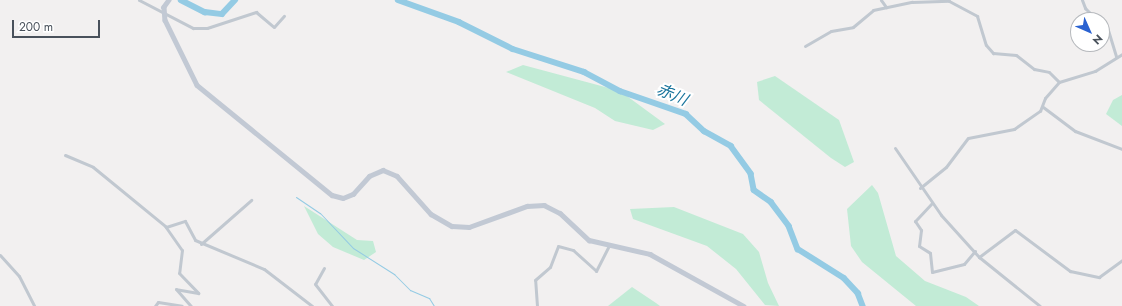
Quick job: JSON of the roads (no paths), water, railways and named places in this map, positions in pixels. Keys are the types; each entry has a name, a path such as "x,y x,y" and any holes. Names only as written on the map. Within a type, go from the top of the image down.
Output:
{"street":[{"path":"140,0 193,28 207,28 256,12 274,27 284,16"},
{"path":"169,0 164,14 182,61 199,88 332,195 348,196 374,173 388,171 397,176 431,214 452,226 477,225 538,204 560,213 589,240 663,260 744,306"},
{"path":"882,0 886,7"},
{"path":"1082,0 1085,8 1089,12"},
{"path":"805,46 831,31 848,29 871,11 886,7 946,1 963,7 980,20 989,50 1022,58 1034,69 1049,72 1058,82"},
{"path":"1110,37 1116,57"},
{"path":"920,188 946,167 968,138 1014,129 1043,108 1045,98 1058,82 1091,73 1122,54"},
{"path":"1043,108 1076,131 1122,149"},
{"path":"894,148 920,188 980,257 1040,306"},
{"path":"65,155 93,167 166,227 182,250 179,273 198,293 176,289 191,306"},
{"path":"201,244 251,200"},
{"path":"932,203 915,221 921,230 919,246 930,253 932,272 964,264 975,251"},
{"path":"166,227 185,221 190,235 201,244 264,269 312,306"},
{"path":"980,257 1015,230 1070,271 1099,277 1122,260"},
{"path":"537,306 534,280 550,267 558,246 573,250 596,271 609,246"},
{"path":"0,255 19,276 34,306"},
{"path":"324,268 316,284 332,306"},
{"path":"155,306 158,302 182,306"}],"waterway":[{"name":"赤川","path":"181,0 205,12 222,14 235,0"},
{"name":"赤川","path":"398,0 459,22 513,49 584,72 620,91 686,114 704,131 731,146 751,174 754,190 771,202 789,226 798,249 844,278 858,293 863,306"},
{"path":"296,197 320,213 353,248 394,274 410,290 429,298 434,306"}]}
